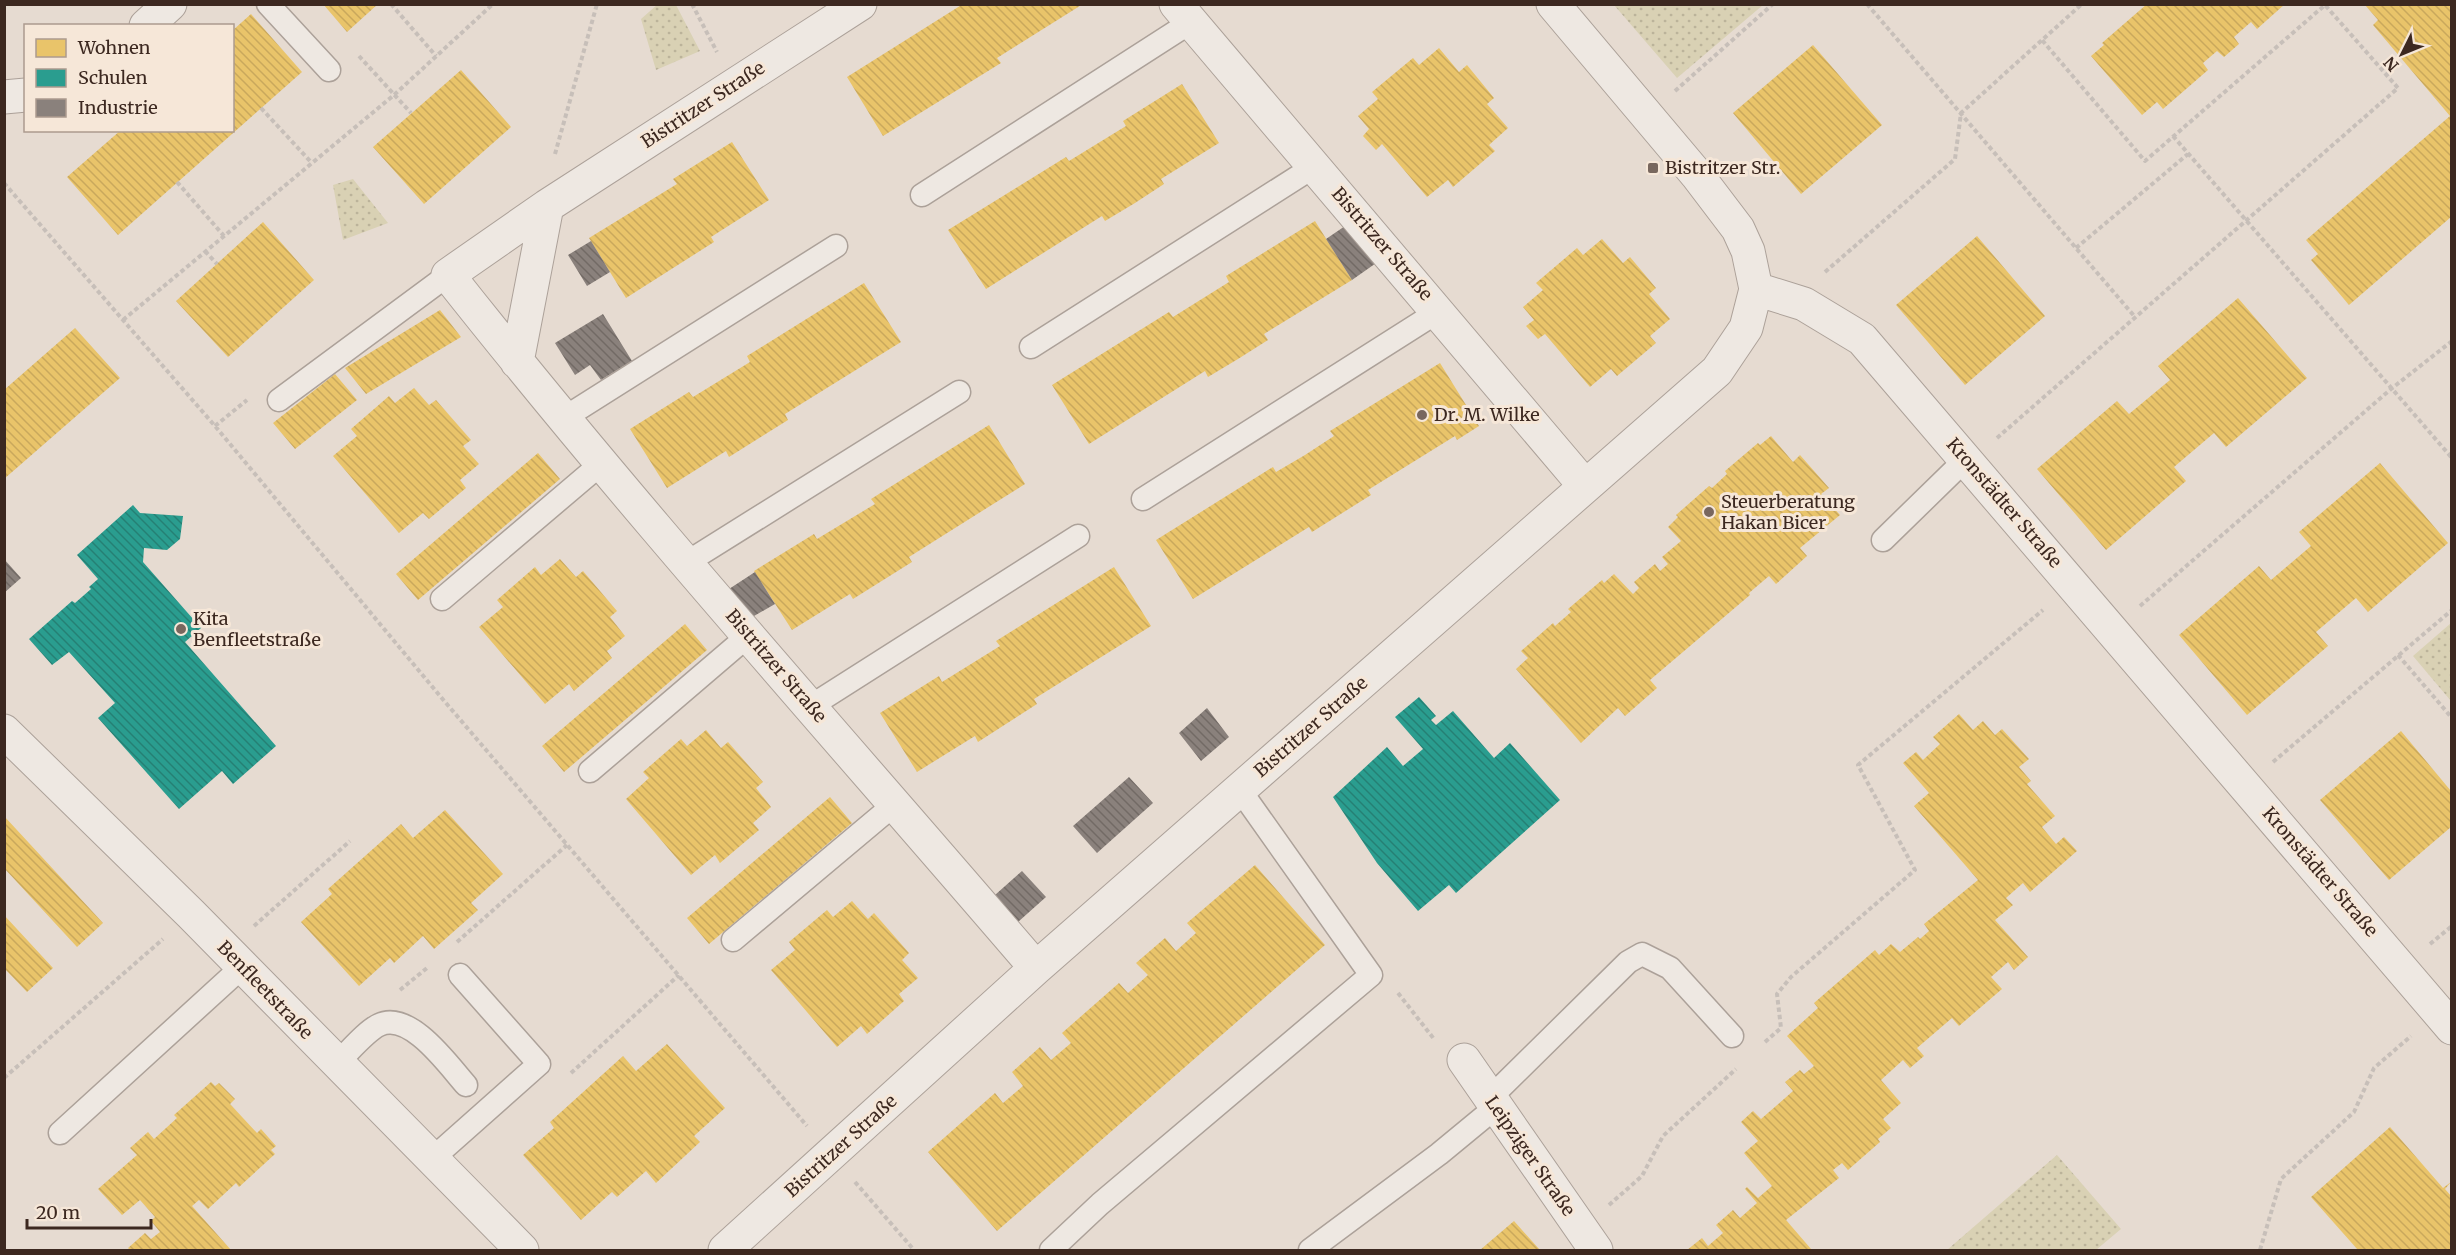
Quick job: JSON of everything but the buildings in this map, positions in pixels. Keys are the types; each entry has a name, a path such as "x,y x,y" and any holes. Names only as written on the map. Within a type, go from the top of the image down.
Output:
{"street":[{"path":"148,24 170,4"},
{"name":"Bistritzer Straße","path":"860,4 552,202 448,275 517,362 686,563 1036,968"},
{"path":"1553,4 1725,208 1748,251 1756,289"},
{"name":"Bistritzer Straße","path":"1183,14 1439,311 1585,486"},
{"path":"4,97 24,95"},
{"path":"517,362 552,202"},
{"name":"Bistritzer Straße","path":"725,1251 1036,968 1717,370 1746,328 1756,289"},
{"name":"Kronstädter Straße","path":"1756,289 1792,300 1832,318 1862,339 1968,460 2445,1020"},
{"name":"Benfleetstraße","path":"4,731 191,914 522,1251"},
{"name":"Leipziger Straße","path":"1464,1060 1589,1240"}],"lane":[{"path":"268,4 329,70"},
{"path":"922,195 1183,14"},
{"path":"1031,347 1315,166"},
{"path":"564,418 836,246"},
{"path":"279,400 448,275"},
{"path":"1143,499 1439,311"},
{"path":"686,563 959,392"},
{"path":"1883,540 1968,460"},
{"path":"442,599 602,463"},
{"path":"811,706 1078,536"},
{"path":"591,771 749,634"},
{"path":"1051,1251 1100,1204 1371,975 1240,790"},
{"path":"733,940 895,804"},
{"path":"1310,1251 1439,1154 1493,1103 1628,962 1642,954 1670,968 1732,1036"},
{"path":"60,1133 234,959"},
{"path":"432,1159 539,1064 460,975"},
{"path":"337,1063 379,1025 394,1023 410,1028 426,1041 466,1085"}],"path":[{"path":"391,4 436,56"},
{"path":"123,320 394,95 493,4"},
{"path":"552,202 546,182 597,4"},
{"path":"692,4 734,85"},
{"path":"1647,116 1773,4"},
{"path":"1867,4 2135,317"},
{"path":"1792,300 1955,159 1961,113 2082,4"},
{"path":"1968,460 2398,88 2325,5 2145,161 2042,40"},
{"path":"394,95 411,113"},
{"path":"261,108 311,162"},
{"path":"2173,136 2451,458"},
{"path":"2076,248 2188,154"},
{"path":"177,182 224,236"},
{"path":"4,183 914,1251"},
{"path":"205,251 217,264"},
{"path":"2113,630 2391,389 2451,341"},
{"path":"1764,1043 1781,1028 1777,994 1791,977 1915,870 1858,765 2073,584"},
{"path":"2245,786 2451,610"},
{"path":"2398,655 2451,718"},
{"path":"234,959 350,840"},
{"path":"4,1078 191,914"},
{"path":"1371,975 1391,984 1443,1052 1464,1060"},
{"path":"2260,1251 2281,1179 2355,1112 2374,1068 2445,1020"},
{"path":"1589,1240 1642,1176 1663,1136 1739,1066"}],"shaded area":[{"path":"658,4 676,5 700,51 656,70 641,19"},
{"path":"1614,5 1763,5 1677,78"},
{"path":"353,179 388,223 343,240 333,185"},
{"path":"2451,623 2451,701 2413,656"},
{"path":"2057,1155 2121,1229 2096,1250 1947,1250"}],"place":[{"name":"Bistritzer Str.","path":"1653,168"},
{"name":"Dr. M. Wilke","path":"1422,415"},
{"name":"Steuerberatung Hakan Bicer","path":"1709,512"},
{"name":"Kita Benfleetstraße","path":"181,629"}]}
